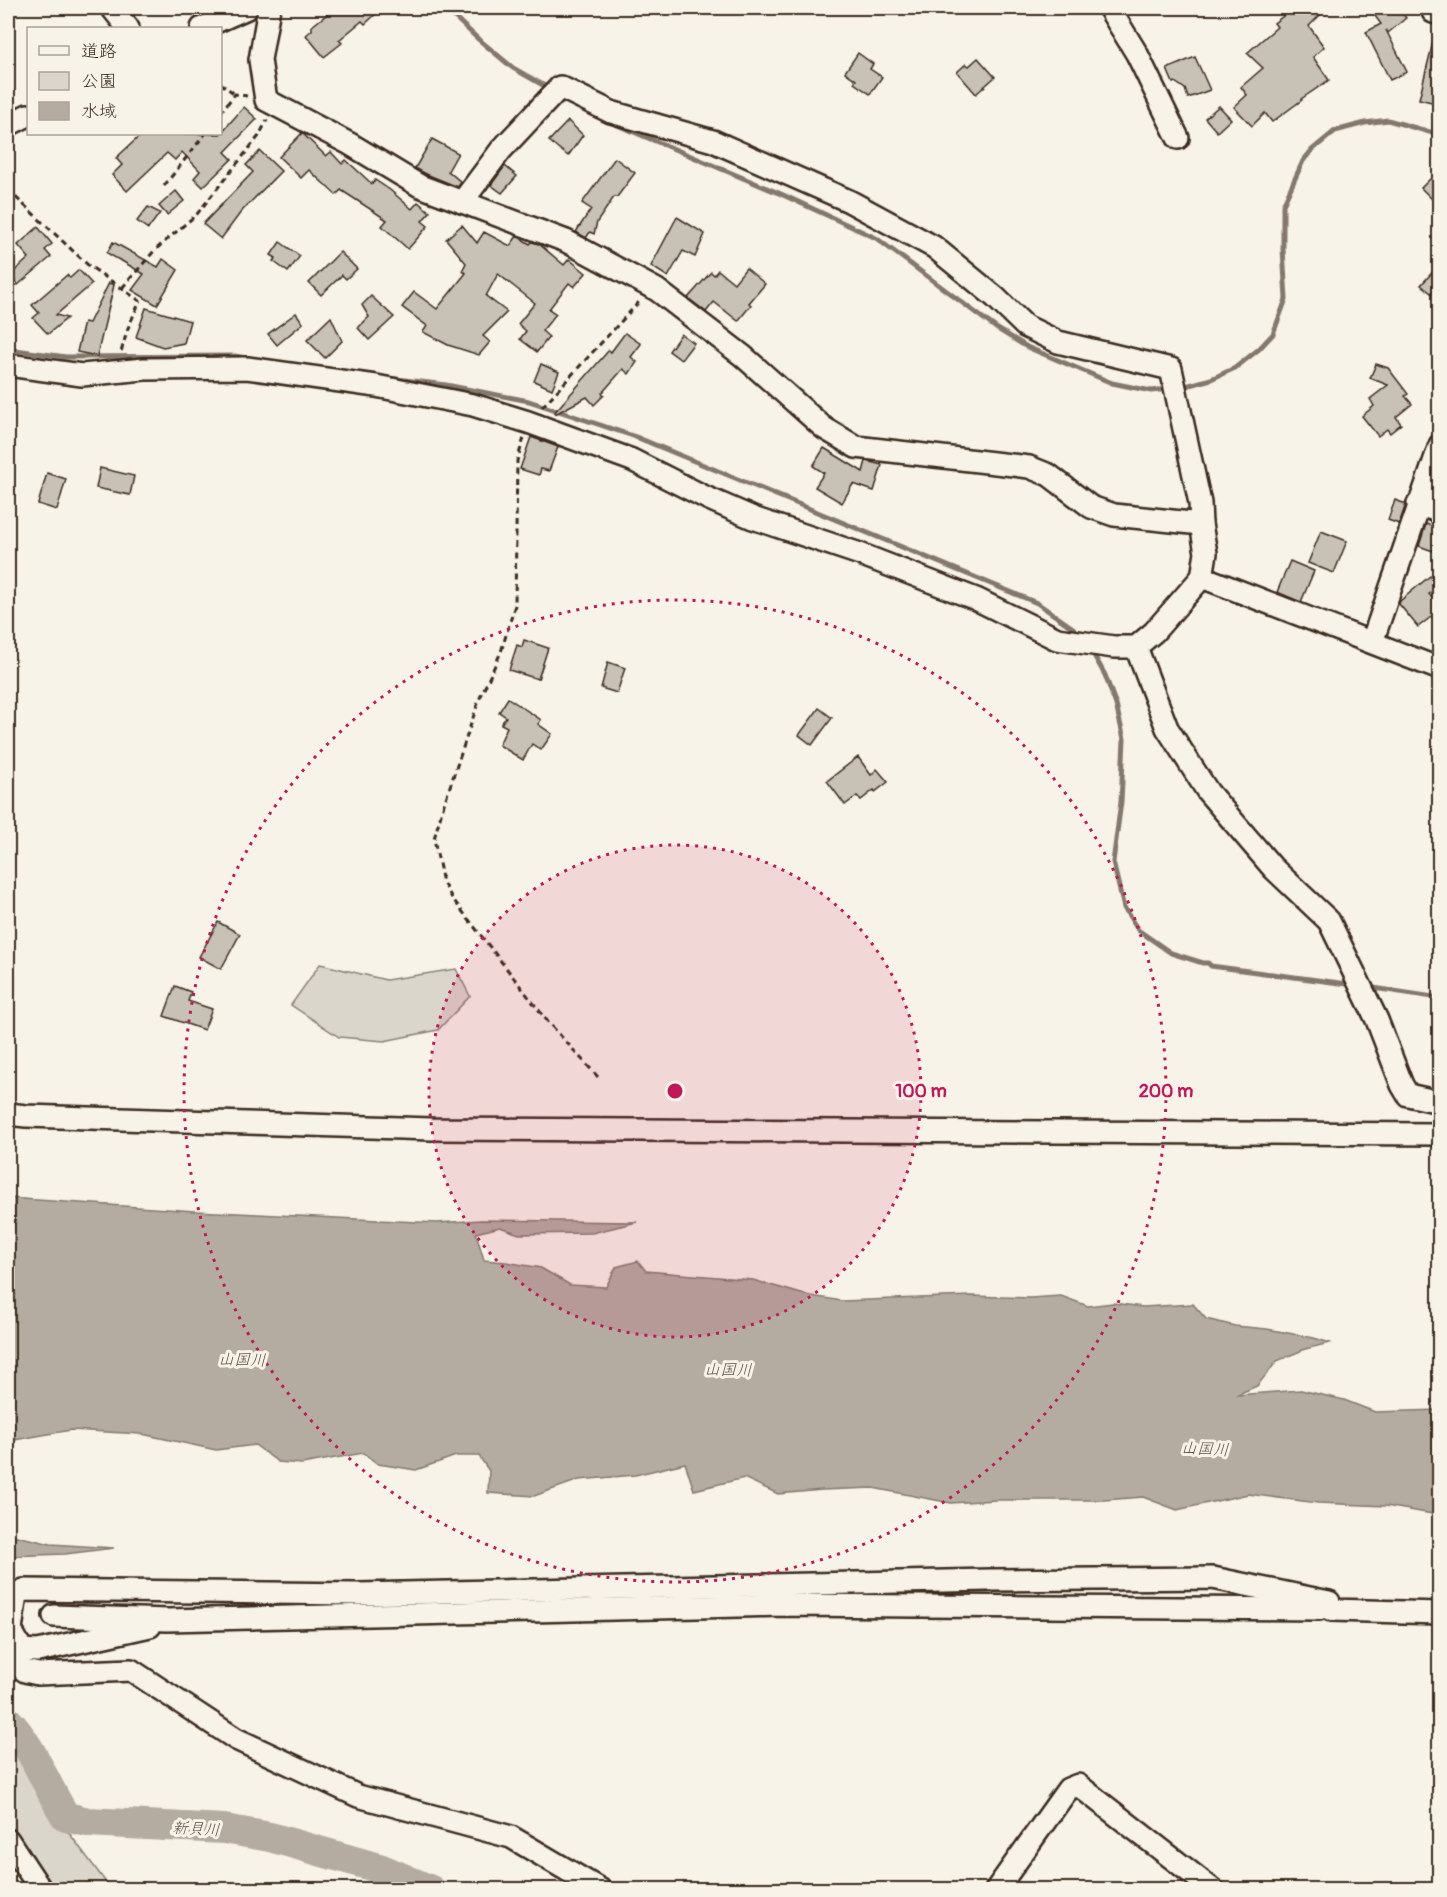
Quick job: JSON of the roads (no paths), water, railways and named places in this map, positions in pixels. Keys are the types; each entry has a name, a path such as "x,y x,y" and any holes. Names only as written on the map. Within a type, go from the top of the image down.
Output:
{"street":[{"path":"112,8 127,27"},
{"path":"204,27 247,8"},
{"path":"269,8 260,60 271,102 350,144 420,186 566,241 657,290 743,356 824,428 856,447 1029,467 1049,475 1091,507 1114,514 1201,524"},
{"path":"1108,8 1137,54 1178,138"},
{"path":"8,365 82,375 144,369 248,368 376,386 473,405 528,422 632,460 707,498 753,518 860,554 976,599 1057,639 1114,647 1136,647 1154,632 1202,577 1206,553 1200,503 1171,369 1058,342 1024,326 995,297 934,248 849,201 712,141 611,112 560,87 501,150 462,202"},
{"path":"8,125 27,116"},
{"path":"1372,642 1440,445"},
{"path":"1418,504 1440,512"},
{"path":"1202,577 1440,669"},
{"path":"1136,647 1167,728 1208,792 1273,868 1329,921 1377,1020 1408,1095 1440,1102"},
{"path":"8,1114 431,1130 1440,1134"},
{"path":"22,1650 11,1630 16,1594 24,1590 358,1594 1214,1578 1329,1602 1331,1610"},
{"path":"54,1616 167,1620 781,1605 1440,1613"},
{"path":"167,1620 145,1628 38,1651 22,1650 17,1654 18,1665 25,1671 38,1674 131,1670 236,1739 358,1796 511,1837 601,1890"},
{"path":"996,1890 1068,1789 1078,1785 1213,1890"},
{"path":"8,1840 41,1890"}],"water":[{"name":"山国川","path":"8,1198 195,1211 437,1223 481,1220 637,1222 592,1233 519,1234 500,1227 476,1233 484,1260 541,1268 570,1285 606,1287 616,1267 638,1261 646,1271 753,1280 805,1295 842,1301 971,1296 1030,1298 1061,1296 1088,1306 1113,1303 1143,1307 1193,1304 1206,1319 1235,1326 1267,1329 1314,1338 1330,1343 1305,1349 1277,1361 1257,1386 1236,1395 1301,1390 1344,1400 1375,1412 1439,1410 1439,1515 1386,1506 1318,1503 1248,1494 1177,1510 1143,1497 951,1503 873,1488 778,1494 744,1478 694,1490 685,1463 635,1475 579,1480 534,1496 488,1493 489,1471 479,1456 456,1456 416,1470 378,1464 363,1453 302,1464 278,1462 255,1445 216,1450 142,1434 71,1430 8,1441"},
{"path":"8,1534 51,1544 114,1548 65,1554 8,1556"}],"waterway":[{"path":"445,8 513,68 550,89"},
{"path":"603,119 781,194 876,238 996,328 1027,347 1112,383 1151,391 1170,389"},
{"path":"1179,388 1211,379 1235,368 1259,349 1273,334 1286,299 1283,205 1303,161 1312,150 1335,131 1388,120 1440,135"},
{"path":"8,349 66,357 235,356 251,359"},
{"path":"388,378 446,385 529,401 636,437 1037,603 1073,628 1079,635"},
{"path":"1091,650 1105,675 1116,705 1124,739 1121,802 1113,862 1124,908 1138,930 1171,953 1208,963 1211,966 1355,985"},
{"path":"1367,987 1440,998"},
{"name":"新貝川","path":"8,1721 25,1742 66,1817 88,1822 224,1829 270,1837 382,1869 431,1890"}]}
